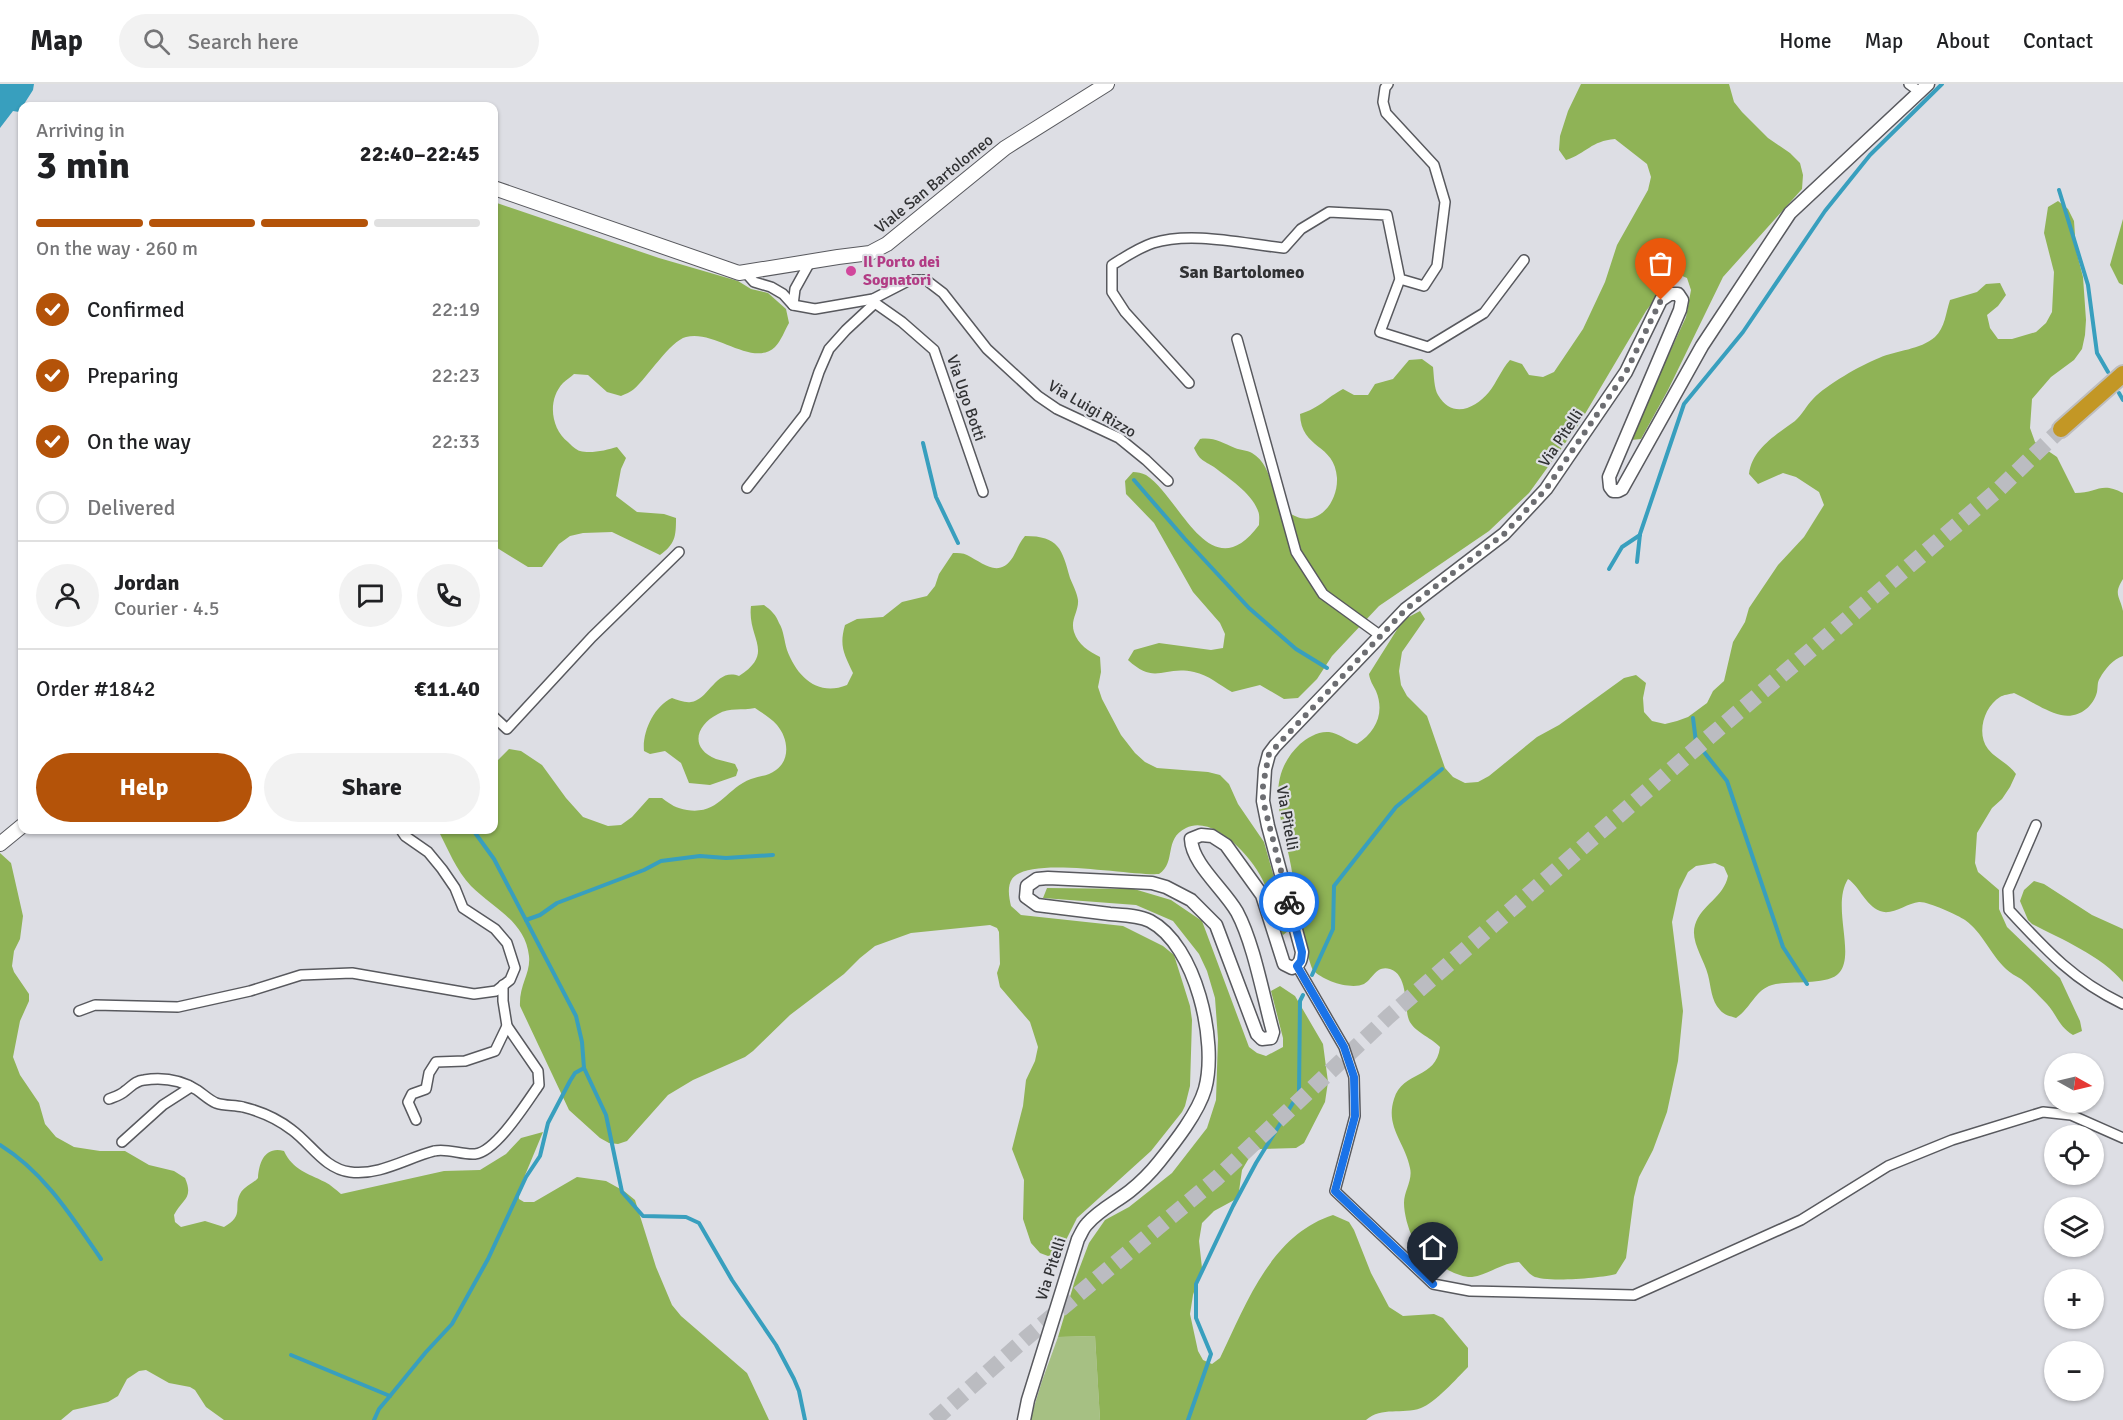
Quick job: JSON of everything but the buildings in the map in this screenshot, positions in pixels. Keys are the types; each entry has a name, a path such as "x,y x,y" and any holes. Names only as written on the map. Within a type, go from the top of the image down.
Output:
{"highway":[{"path":"2061,429 2123,374"}],"main road":[{"name":"Viale San Bartolomeo","path":"498,189 739,273 870,253 887,244 1005,148 1107,84"},
{"path":"0,844 18,829"}],"street":[{"path":"1388,84 1385,88 1383,102 1386,113 1434,165 1445,202 1437,266 1424,286 1400,279"},
{"path":"1909,84 1924,88"},
{"name":"Via Pitelli","path":"1024,1420 1028,1400 1078,1239 1086,1224 1132,1190 1158,1163 1197,1109 1205,1089 1208,1071 1204,1014 1198,990 1186,958 1171,938 1156,925 1138,917 1037,905 1026,897 1027,886 1037,879 1048,878 1152,883 1166,887 1191,900 1216,925 1257,1034 1262,1039 1268,1040 1273,1032 1244,927 1225,893 1194,854 1191,838 1201,835 1212,836 1226,845 1262,895 1282,959 1287,967 1297,966 1301,961 1302,952 1263,801 1263,785 1269,754 1406,609 1504,534 1546,489 1626,372 1661,300 1670,294 1678,294 1682,300 1680,310 1609,477 1613,491 1622,489 1702,346 1790,213 1924,88"},
{"path":"1189,383 1125,312 1112,292 1112,265 1130,253 1154,243 1192,238 1284,248 1301,229 1329,212 1387,215 1400,279 1380,332 1428,347 1484,313 1524,260"},
{"path":"793,305 795,289 810,262"},
{"path":"746,273 754,282 771,287 783,294 793,305"},
{"name":"Via Luigi Rizzo","path":"793,305 815,309 874,301 910,280 926,280 936,286 987,350 1038,396 1057,409 1119,438 1168,482"},
{"path":"747,488 805,414 829,349 874,301"},
{"name":"Via Ugo Botti","path":"874,301 934,350 983,492"},
{"path":"1237,339 1296,552 1323,594 1381,636"},
{"path":"498,721 507,729 592,637 679,552"},
{"path":"2036,825 2008,890 2009,910 2052,957 2097,992 2123,1004"},
{"path":"80,1011 95,1005 178,1007 250,992 301,975 352,973 474,994 496,991 510,980 515,968 507,943 495,929 463,908 455,888 442,869 428,852 404,834"},
{"path":"1297,966 1344,1047 1354,1077 1355,1116 1335,1191 1433,1284 1470,1291 1634,1295 1801,1220 1888,1166 1952,1140 2043,1112 2071,1115 2123,1138"},
{"path":"109,1099 142,1080 175,1080 191,1086 213,1102 227,1106 241,1106 276,1120 301,1137 319,1156 333,1166 348,1172 365,1173 379,1170 442,1150 476,1154 488,1149 498,1139 539,1085 538,1071 507,1026 502,1001 503,985"},
{"path":"416,1120 408,1102 412,1094 426,1089 429,1073 436,1062 465,1061 495,1051 507,1026"},
{"path":"122,1142 163,1105 191,1086"}],"green space":[{"path":"1581,84 1729,84 1734,102 1742,112 1768,138 1800,163 1803,175 1802,189 1723,277 1668,390 1641,439 1631,440 1686,317 1691,290 1687,278 1675,273 1646,311 1579,424 1529,493 1489,531 1379,606 1332,656 1317,679 1298,698 1284,699 1260,685 1232,692 1194,672 1153,673 1138,668 1128,660 1134,650 1159,643 1211,650 1223,648 1225,634 1220,623 1193,592 1154,523 1126,494 1125,481 1133,472 1146,475 1159,486 1197,533 1211,544 1226,548 1242,543 1259,525 1259,513 1245,492 1198,455 1194,448 1200,439 1214,440 1252,453 1265,466 1281,505 1297,517 1306,519 1322,513 1328,506 1333,498 1337,478 1331,458 1306,434 1300,414 1313,409 1343,389 1354,395 1368,395 1375,384 1393,379 1409,360 1422,359 1433,367 1438,395 1450,407 1457,409 1470,407 1483,398 1510,360 1522,364 1529,375 1543,377 1554,372 1583,329 1605,282 1617,245 1648,190 1651,177 1647,164 1615,139 1600,142 1566,160 1559,150 1560,136 1568,111"},
{"path":"2058,201 2068,209 2074,221 2076,250 2083,277 2085,335 2082,349 2074,360 2051,377 2032,399 2030,428 2035,442 2057,457 2075,493 2109,488 2123,493 2123,579 2118,595 2123,611 2123,656 2107,668 2099,680 2092,703 2078,714 2061,715 2014,693 1994,701 1986,714 1982,728 1984,743 2016,774 2010,787 1992,808 1977,833 1975,863 1978,872 1999,890 1999,909 2007,927 2060,978 2080,1021 2082,1031 2073,1035 2064,1028 2047,1004 2006,969 1977,931 1965,920 1923,902 1894,911 1880,911 1870,905 1848,879 1843,890 1842,902 1844,965 1839,973 1826,980 1766,987 1736,1018 1727,1015 1715,1002 1694,931 1698,918 1722,890 1728,876 1724,867 1715,863 1696,866 1688,872 1679,890 1672,922 1683,1011 1678,1061 1667,1112 1653,1150 1639,1177 1626,1258 1616,1274 1574,1279 1539,1278 1531,1275 1519,1262 1506,1264 1472,1277 1447,1270 1417,1245 1409,1230 1404,1203 1410,1168 1392,1118 1394,1099 1398,1090 1404,1083 1432,1065 1440,1047 1410,1022 1402,983 1396,972 1381,969 1364,984 1352,986 1330,981 1313,970 1296,910 1290,860 1279,808 1278,791 1281,775 1288,759 1300,744 1317,734 1333,733 1357,744 1369,734 1377,721 1380,707 1369,674 1403,620 1420,611 1425,619 1402,652 1399,671 1401,685 1407,696 1427,716 1445,768 1453,777 1465,783 1478,782 1489,776 1537,737 1559,725 1624,678 1636,675 1646,683 1643,698 1644,712 1652,721 1665,724 1688,717 1707,703 1713,691 1724,681 1733,642 1745,622 1749,608 1778,565 1804,537 1824,505 1819,492 1796,477 1783,473 1758,484 1749,474 1751,465 1760,450 1795,421 1813,399 1835,382 1872,361 1922,345 1935,337 1943,325 1950,300 1977,292 1986,284 2000,283 2006,295 1987,315 1990,328 1998,339 2012,339 2036,332 2046,323 2052,312 2054,272 2044,233 2048,207"},
{"path":"498,203 659,258 738,281 751,289 768,293 786,309 789,323 777,345 766,352 745,351 709,338 686,337 666,352 634,389 621,396 607,392 588,375 574,374 563,383 553,406 555,422 562,436 574,447 584,452 617,447 626,458 621,469 616,496 637,512 664,514 676,518 676,530 669,547 660,555 612,532 583,533 570,536 559,544 542,567 528,567 498,548"},
{"path":"2123,219 2123,285 2119,283 2110,265"},
{"path":"1025,536 1045,538 1057,546 1061,552 1078,600 1073,623 1074,632 1081,644 1100,657 1101,672 1098,687 1102,699 1121,735 1135,753 1145,762 1157,768 1220,775 1229,784 1238,804 1264,842 1287,923 1288,931 1283,935 1264,883 1252,862 1232,841 1209,827 1197,825 1179,833 1172,844 1168,863 1159,874 1081,868 1038,868 1022,872 1010,882 1011,906 1021,915 1123,926 1163,946 1174,955 1190,1006 1192,1020 1190,1086 1182,1112 1151,1151 1077,1218 1064,1244 1054,1254 1048,1256 1040,1253 1031,1243 1023,1219 1024,1180 1012,1149 1023,1106 1026,1080 1035,1061 1038,1047 1030,1022 1000,987 997,973 1000,964 999,932 997,928 990,925 911,933 875,946 844,974 790,1015 745,1057 693,1080 668,1095 627,1141 618,1144 609,1143 600,1138 569,1110 520,1006 521,992 529,962 526,944 521,934 507,916 466,880 440,834 498,834 498,760 509,749 521,751 542,765 583,817 608,826 621,825 632,817 649,798 662,798 674,806 687,810 707,809 742,783 770,774 781,765 786,748 784,736 775,722 755,708 723,712 710,719 699,736 702,749 716,759 735,764 738,770 736,776 710,785 689,783 681,763 665,751 650,754 644,751 645,736 650,720 666,702 672,698 686,702 697,700 718,680 731,674 739,676 756,660 758,652 751,606 764,605 775,615 782,629 791,660 803,676 818,686 837,688 847,685 853,673 843,650 842,639 845,625 857,619 883,617 902,602 927,596 953,553 965,554 985,565 997,568 1008,564"},
{"path":"0,853 11,863 23,916 20,939 14,951 12,966 29,994 29,1001 20,1021 13,1057 20,1075 39,1103 45,1124 56,1137 74,1147 100,1151 125,1151 149,1165 174,1171 185,1178 188,1190 188,1195 174,1215 175,1222 181,1227 205,1221 224,1227 234,1219 240,1194 258,1178 264,1157 272,1151 284,1151 296,1167 327,1183 341,1194 444,1171 480,1170 506,1154 521,1138 543,1132 518,1192 519,1199 524,1202 534,1202 577,1177 606,1181 635,1200 656,1267 672,1305 681,1316 747,1373 769,1420 224,1420 206,1407 195,1390 169,1383 146,1370 139,1371 127,1379 118,1396 108,1402 73,1410 61,1420 0,1420"},
{"path":"2034,881 2044,884 2092,915 2123,929 2123,982 2093,956 2028,920 2020,901 2024,890"},
{"path":"1047,888 1134,889 1171,900 1202,921 1249,1047 1266,1056 1283,1047 1283,1038 1271,991 1280,986 1295,996 1323,1044 1328,1082 1325,1102 1304,1143 1296,1148 1260,1149 1252,1153 1242,1170 1238,1198 1214,1211 1202,1223 1199,1241 1202,1268 1193,1295 1190,1314 1198,1351 1203,1360 1212,1364 1220,1358 1251,1294 1277,1255 1293,1238 1311,1225 1333,1215 1349,1222 1354,1230 1371,1273 1389,1307 1403,1316 1434,1314 1443,1318 1468,1348 1468,1367 1433,1401 1414,1410 1379,1413 1366,1420 1100,1420 1095,1336 1058,1337 1089,1243 1105,1220 1129,1207 1172,1173 1207,1128 1216,1100 1218,1039 1215,998 1199,954 1173,921 1136,905 1043,898"},
{"path":"1095,1336 1100,1420 1030,1420 1058,1337"}],"water":[{"path":"0,84 34,84 25,102 18,102 18,112 13,111 0,128"}],"waterway":[{"path":"1637,562 1640,534 1684,404 1743,332 1825,211 1870,155 1942,84"},
{"path":"2059,190 2088,285 2097,353 2108,372"},
{"path":"2119,393 2123,400"},
{"path":"923,443 936,497 958,543"},
{"path":"1134,480 1249,608 1296,649 1327,668"},
{"path":"1609,569 1622,547 1640,535"},
{"path":"1693,718 1696,742 1727,781 1783,947 1807,984"},
{"path":"1312,975 1333,929 1334,886 1396,807 1442,769"},
{"path":"476,834 494,859 576,1016 582,1042 584,1068 606,1115 622,1192 643,1216 686,1217 699,1223 732,1280 776,1345 799,1391 805,1420"},
{"path":"526,920 540,915 557,903 644,870 661,861 700,856 726,858 773,855"},
{"path":"1188,1420 1211,1354 1196,1318 1196,1284 1256,1163 1299,1093 1300,1001 1303,995"},
{"path":"374,1420 379,1409 452,1324 488,1259 526,1177 540,1156 548,1123 575,1073 584,1068"},
{"path":"0,1145 16,1156 44,1182 101,1259"},
{"path":"291,1355 390,1396"}],"tunnel":[{"path":"934,1420 1025,1339 1217,1178 1388,1017 1687,756 1999,489 2061,429"}],"way so far":[{"path":"1289,902 1263,801 1265,769 1269,754 1406,609 1504,534 1546,489 1626,372 1661,300"}],"place":[{"name":"Il Porto dei Sognatori","path":"851,271"}],"district":[{"name":"San Bartolomeo","path":"1242,272"}],"route":[{"path":"1289,902 1302,952 1301,961 1297,966 1344,1047 1354,1077 1355,1116 1335,1191 1433,1284"}]}
